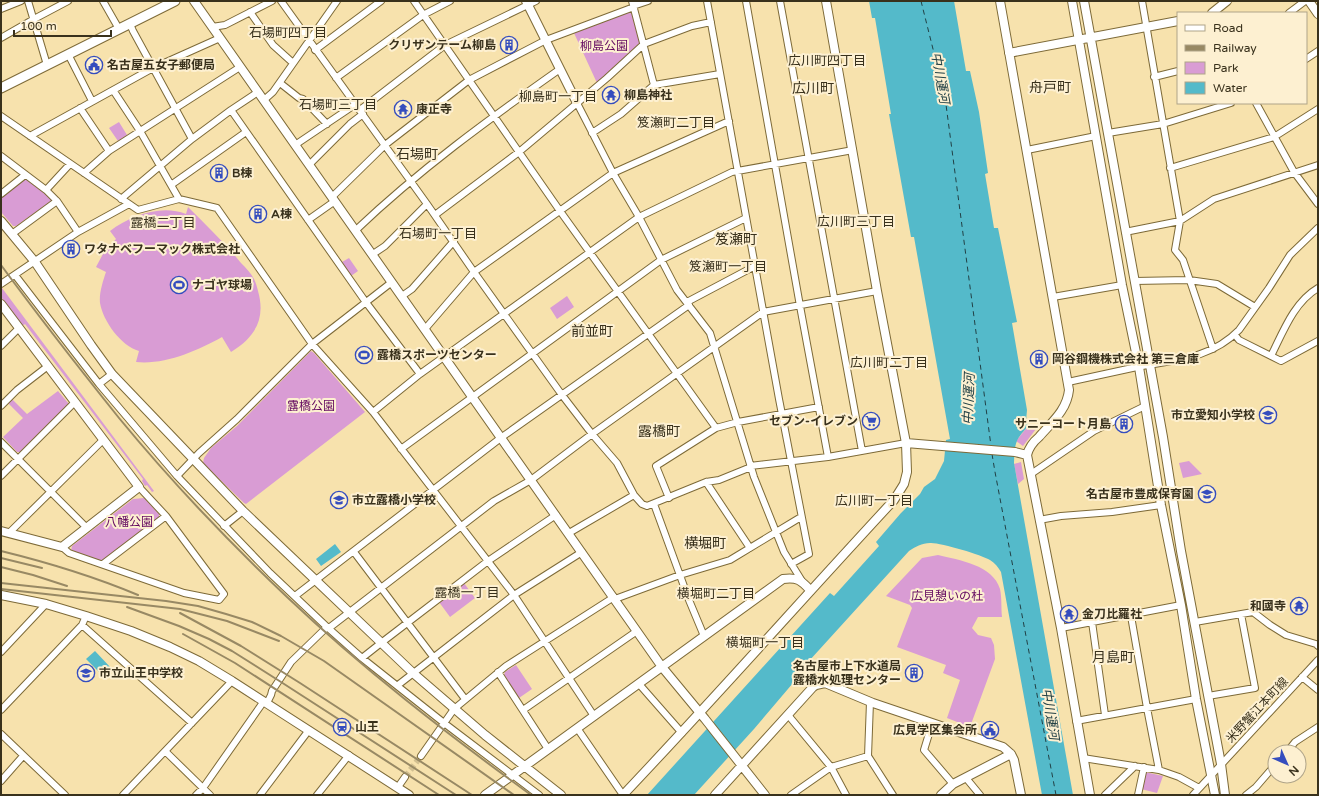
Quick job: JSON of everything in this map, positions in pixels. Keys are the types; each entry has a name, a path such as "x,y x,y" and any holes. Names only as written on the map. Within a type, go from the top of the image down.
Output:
{"main road":[{"path":"1,88 176,1"}],"street":[{"path":"1,9 21,1"},
{"path":"28,1 47,65"},
{"path":"1,38 68,1"},
{"path":"104,1 119,29"},
{"path":"194,1 502,437 662,667 765,795"},
{"path":"212,27 225,25 272,1"},
{"path":"282,1 315,50 454,241 474,272 562,395 592,434 617,463 634,495 642,504 647,506 654,504 706,482 719,480 750,466 791,462 906,443 1015,452 1027,455"},
{"path":"264,100 268,98 280,82 337,1"},
{"path":"315,50 381,1"},
{"path":"414,1 560,211 716,428"},
{"path":"336,78 423,15 450,1"},
{"path":"295,145 327,124 360,110 445,45 527,3 536,1"},
{"path":"308,220 333,199 385,145 469,80 546,40 633,5 648,1"},
{"path":"707,1 763,312 809,554 791,564"},
{"path":"746,1 774,164 828,456"},
{"path":"780,1 809,157 833,299 862,451"},
{"path":"577,728 623,795 682,733 810,590 894,500 904,484 907,472 906,443 877,291 826,1"},
{"path":"1000,1 1068,382 1068,398 1065,406 1059,416 1028,449 1027,455 1061,628 1090,795"},
{"path":"1072,1 1122,285 1139,367 1161,505 1181,605 1196,699 1215,795"},
{"path":"1084,1 1150,365 1181,551 1221,764 1225,795"},
{"path":"1142,1 1180,221 1175,250 1183,260 1213,350"},
{"path":"1213,12 1226,1"},
{"path":"1290,12 1305,1"},
{"path":"1309,1 1318,14"},
{"path":"527,3 592,133 638,216 660,260 677,290 710,333 750,466 784,552 802,581 810,590"},
{"path":"633,5 654,85"},
{"path":"250,12 273,45 293,63"},
{"path":"1009,53 1177,21"},
{"path":"435,215 519,152 644,44 692,26 711,22"},
{"path":"130,24 192,139"},
{"path":"30,136 153,68 220,38"},
{"path":"1307,58 1318,51"},
{"path":"68,54 92,101"},
{"path":"84,173 109,151 240,67"},
{"path":"356,230 410,180 494,115 560,69"},
{"path":"1154,77 1177,71"},
{"path":"592,133 621,114 654,85 720,74"},
{"path":"280,82 299,98 303,99 327,124"},
{"path":"113,90 140,131 179,199"},
{"path":"121,199 192,139 258,92"},
{"path":"1108,133 1163,124 1228,104"},
{"path":"1257,104 1294,172 1318,204"},
{"path":"80,108 109,151"},
{"path":"1170,168 1274,137 1318,109"},
{"path":"231,110 365,302 420,374"},
{"path":"309,165 350,124 360,110"},
{"path":"1,116 138,210 179,199 217,208 312,344 373,412 514,595 594,716"},
{"path":"426,329 474,272 613,173 729,121"},
{"path":"171,185 246,132"},
{"path":"1027,150 1096,136"},
{"path":"373,412 444,356 638,216 732,172 853,150"},
{"path":"1,156 46,190 57,202 78,232"},
{"path":"46,190 70,164"},
{"path":"1125,232 1180,221 1214,199 1318,164"},
{"path":"1,194 26,175"},
{"path":"12,234 57,202"},
{"path":"1,284 78,232 129,204"},
{"path":"373,254 384,246 427,204"},
{"path":"401,449 660,260 746,218"},
{"path":"1,221 35,262 112,374 193,460 243,511 380,643 454,709 561,795"},
{"path":"1068,382 1197,356 1213,350 1240,330 1290,255 1318,228"},
{"path":"402,296 412,288 454,241"},
{"path":"295,596 502,437 688,303 755,266"},
{"path":"15,275 99,384 177,476 270,573 362,658 398,685 444,723 539,795"},
{"path":"1134,281 1189,280 1217,284 1255,307"},
{"path":"177,476 199,453 237,420 312,344 392,282"},
{"path":"1053,297 1122,285"},
{"path":"1271,356 1299,304 1313,290 1318,288"},
{"path":"196,795 203,788 271,695 272,691 292,662 328,628 494,501 531,480 592,434 763,312 877,291"},
{"path":"1,304 139,487 166,516 224,594 219,600 184,594 70,553 62,547 1,531"},
{"path":"1,346 19,328"},
{"path":"1235,335 1239,340 1281,361 1318,341"},
{"path":"1,406 17,390 48,366"},
{"path":"99,384 112,374"},
{"path":"1,476 75,402"},
{"path":"1031,474 1094,430 1145,406"},
{"path":"668,498 656,466 716,428 738,422 819,407"},
{"path":"10,534 103,440"},
{"path":"1,442 86,528"},
{"path":"706,482 750,548"},
{"path":"62,547 139,487"},
{"path":"569,533 634,495"},
{"path":"654,504 689,600 704,636"},
{"path":"1039,520 1061,516 1112,512 1161,505"},
{"path":"224,526 243,511"},
{"path":"362,658 488,561 556,515"},
{"path":"103,564 166,516"},
{"path":"421,756 454,709 498,672 545,641 614,598 680,575 730,560 801,517"},
{"path":"354,552 465,699"},
{"path":"398,685 514,595 582,552"},
{"path":"485,795 783,580 792,578 802,581"},
{"path":"1,595 46,604 86,616 170,646 232,681 349,756 398,790 409,795"},
{"path":"1,652 46,604"},
{"path":"1061,628 1131,616 1181,605"},
{"path":"1195,622 1253,612 1270,625 1286,634 1318,646"},
{"path":"1208,696 1255,688 1241,614"},
{"path":"1,710 82,625 86,616"},
{"path":"1131,616 1147,708 1160,770"},
{"path":"1092,622 1106,715"},
{"path":"82,625 192,723"},
{"path":"523,710 637,631"},
{"name":"米野蟹江本町線","path":"1193,795 1318,660"},
{"path":"498,672 548,749"},
{"path":"1302,677 1318,690"},
{"path":"123,795 232,681"},
{"path":"718,794 741,766 813,687 820,683 825,683 870,702 1003,747 1011,754 1014,760 1021,795"},
{"path":"639,684 682,733"},
{"path":"1076,721 1196,699"},
{"path":"870,702 868,756 893,795"},
{"path":"788,715 831,767 846,795"},
{"path":"932,724 924,750 953,784"},
{"path":"1293,744 1318,727"},
{"path":"260,795 309,730"},
{"path":"1,734 65,795"},
{"path":"166,750 210,795"},
{"path":"941,795 953,784 1011,754"},
{"path":"1,780 23,756"},
{"path":"317,795 349,756"},
{"path":"791,795 831,767 868,756"},
{"path":"1083,758 1160,770 1179,777 1199,788"},
{"path":"1105,795 1135,766"},
{"path":"1138,795 1144,767"},
{"path":"1246,795 1256,787 1267,774"},
{"path":"398,790 405,777"},
{"path":"966,778 980,795"}],"green space":[{"name":"柳島公園","path":"629,12 632,14 641,43 597,83 574,33"},
{"path":"119,122 127,135 118,141 109,128"},
{"path":"24,180 29,180 52,199 50,202 16,226 13,226 1,212 1,198"},
{"name":"ナゴヤ球場","path":"188,207 253,277 260,301 261,310 259,319 252,333 231,352 222,337 180,356 158,361 136,362 139,351 126,344 114,332 102,310 100,299 106,272 96,267 104,252 116,239 110,231 136,216 166,210 186,214"},
{"path":"349,258 358,271 351,276 342,262"},
{"path":"2,288 154,491 152,492 147,485 145,486 142,481 143,479 25,324 22,326 1,297"},
{"path":"567,296 574,307 557,319 550,308"},
{"name":"露橋公園","path":"311,351 365,412 246,504 203,463 204,458 211,448 237,426"},
{"path":"58,391 69,404 20,452 17,452 3,437 23,418 8,403 12,399 27,414"},
{"path":"1029,425 1036,429 1023,446 1016,441"},
{"path":"1189,461 1202,474 1183,478 1179,463"},
{"path":"1021,462 1024,479 1018,484 1014,464"},
{"name":"八幡公園","path":"144,498 159,514 159,518 102,562 71,551 72,546 133,499"},
{"name":"広見憩いの杜","path":"938,555 965,562 983,569 996,581 1000,589 1002,617 978,617 972,628 978,635 991,638 994,645 995,659 970,727 947,718 960,680 943,673 946,665 897,647 912,608 910,605 886,596 922,558"},
{"path":"464,583 475,598 450,617 439,602"},
{"path":"516,665 532,689 519,698 504,675 505,672"},
{"path":"1145,772 1163,776 1157,793 1141,789"}],"water":[{"name":"中川運河","path":"869,1 954,1 966,71 970,71 979,112 988,173 985,174 994,228 998,228 1017,322 1012,323 1027,410 1026,421 1029,425 1017,442 1014,463 1073,795 1042,795 1001,572 990,560 970,552 935,543 927,543 921,544 909,551 799,672 799,676 754,729 694,795 647,795 830,593 834,596 879,546 876,542 920,494 924,487 935,479 944,461 946,440 950,439 914,237 911,237 889,114 891,114 875,18 872,18"},
{"path":"335,544 341,552 321,566 316,559"},
{"path":"95,651 111,668 103,676 86,659"}],"ferry route":[{"path":"921,1 945,97 991,446"},
{"path":"992,454 1056,795"}],"tunnel":[{"path":"405,777 421,756"}],"railway":[{"path":"1,265 59,342 138,441 243,555 345,650 436,724 531,795"},
{"path":"1,551 70,570 138,595"},
{"path":"1,558 42,568"},
{"path":"1,567 67,586"},
{"path":"1,583 166,601 198,606 252,622 281,636 324,661 514,795"},
{"path":"1,589 180,609 227,621 279,641"},
{"path":"127,607 179,626 232,651 456,795"},
{"path":"180,613 241,646 472,795"},
{"path":"183,634 235,663 439,795"}],"place":[{"name":"クリザンテーム柳島","path":"509,45"},
{"name":"名古屋五女子郵便局","path":"94,65"},
{"name":"柳島神社","path":"611,95"},
{"name":"康正寺","path":"403,109"},
{"name":"B棟","path":"219,173"},
{"name":"A棟","path":"258,214"},
{"name":"ワタナベフーマック株式会社","path":"71,249"},
{"name":"ナゴヤ球場","path":"179,285"},
{"name":"露橋スポーツセンター","path":"364,355"},
{"name":"岡谷鋼機株式会社 第三倉庫","path":"1039,359"},
{"name":"市立愛知小学校","path":"1268,415"},
{"name":"セブン-イレブン","path":"871,421"},
{"name":"サニーコート月島","path":"1124,424"},
{"name":"名古屋市豊成保育園","path":"1207,494"},
{"name":"市立露橋小学校","path":"339,500"},
{"name":"和國寺","path":"1299,606"},
{"name":"金刀比羅社","path":"1069,614"},
{"name":"市立山王中学校","path":"86,673"},
{"name":"名古屋市上下水道局 露橋水処理センター","path":"914,673"},
{"name":"山王","path":"342,727"},
{"name":"広見学区集会所","path":"990,730"}],"district":[{"name":"石場町四丁目","path":"288,33"},
{"name":"広川町四丁目","path":"827,61"},
{"name":"舟戸町","path":"1050,87"},
{"name":"広川町","path":"813,88"},
{"name":"柳島町一丁目","path":"558,97"},
{"name":"石場町三丁目","path":"338,105"},
{"name":"笈瀬町二丁目","path":"676,123"},
{"name":"石場町","path":"417,154"},
{"name":"広川町三丁目","path":"856,222"},
{"name":"露橋二丁目","path":"163,223"},
{"name":"石場町一丁目","path":"438,234"},
{"name":"笈瀬町","path":"736,239"},
{"name":"笈瀬町一丁目","path":"728,267"},
{"name":"前並町","path":"592,331"},
{"name":"広川町二丁目","path":"889,363"},
{"name":"露橋町","path":"659,431"},
{"name":"広川町一丁目","path":"874,501"},
{"name":"横堀町","path":"705,543"},
{"name":"露橋一丁目","path":"467,593"},
{"name":"横堀町二丁目","path":"716,594"},
{"name":"横堀町一丁目","path":"765,643"},
{"name":"月島町","path":"1113,657"}]}
